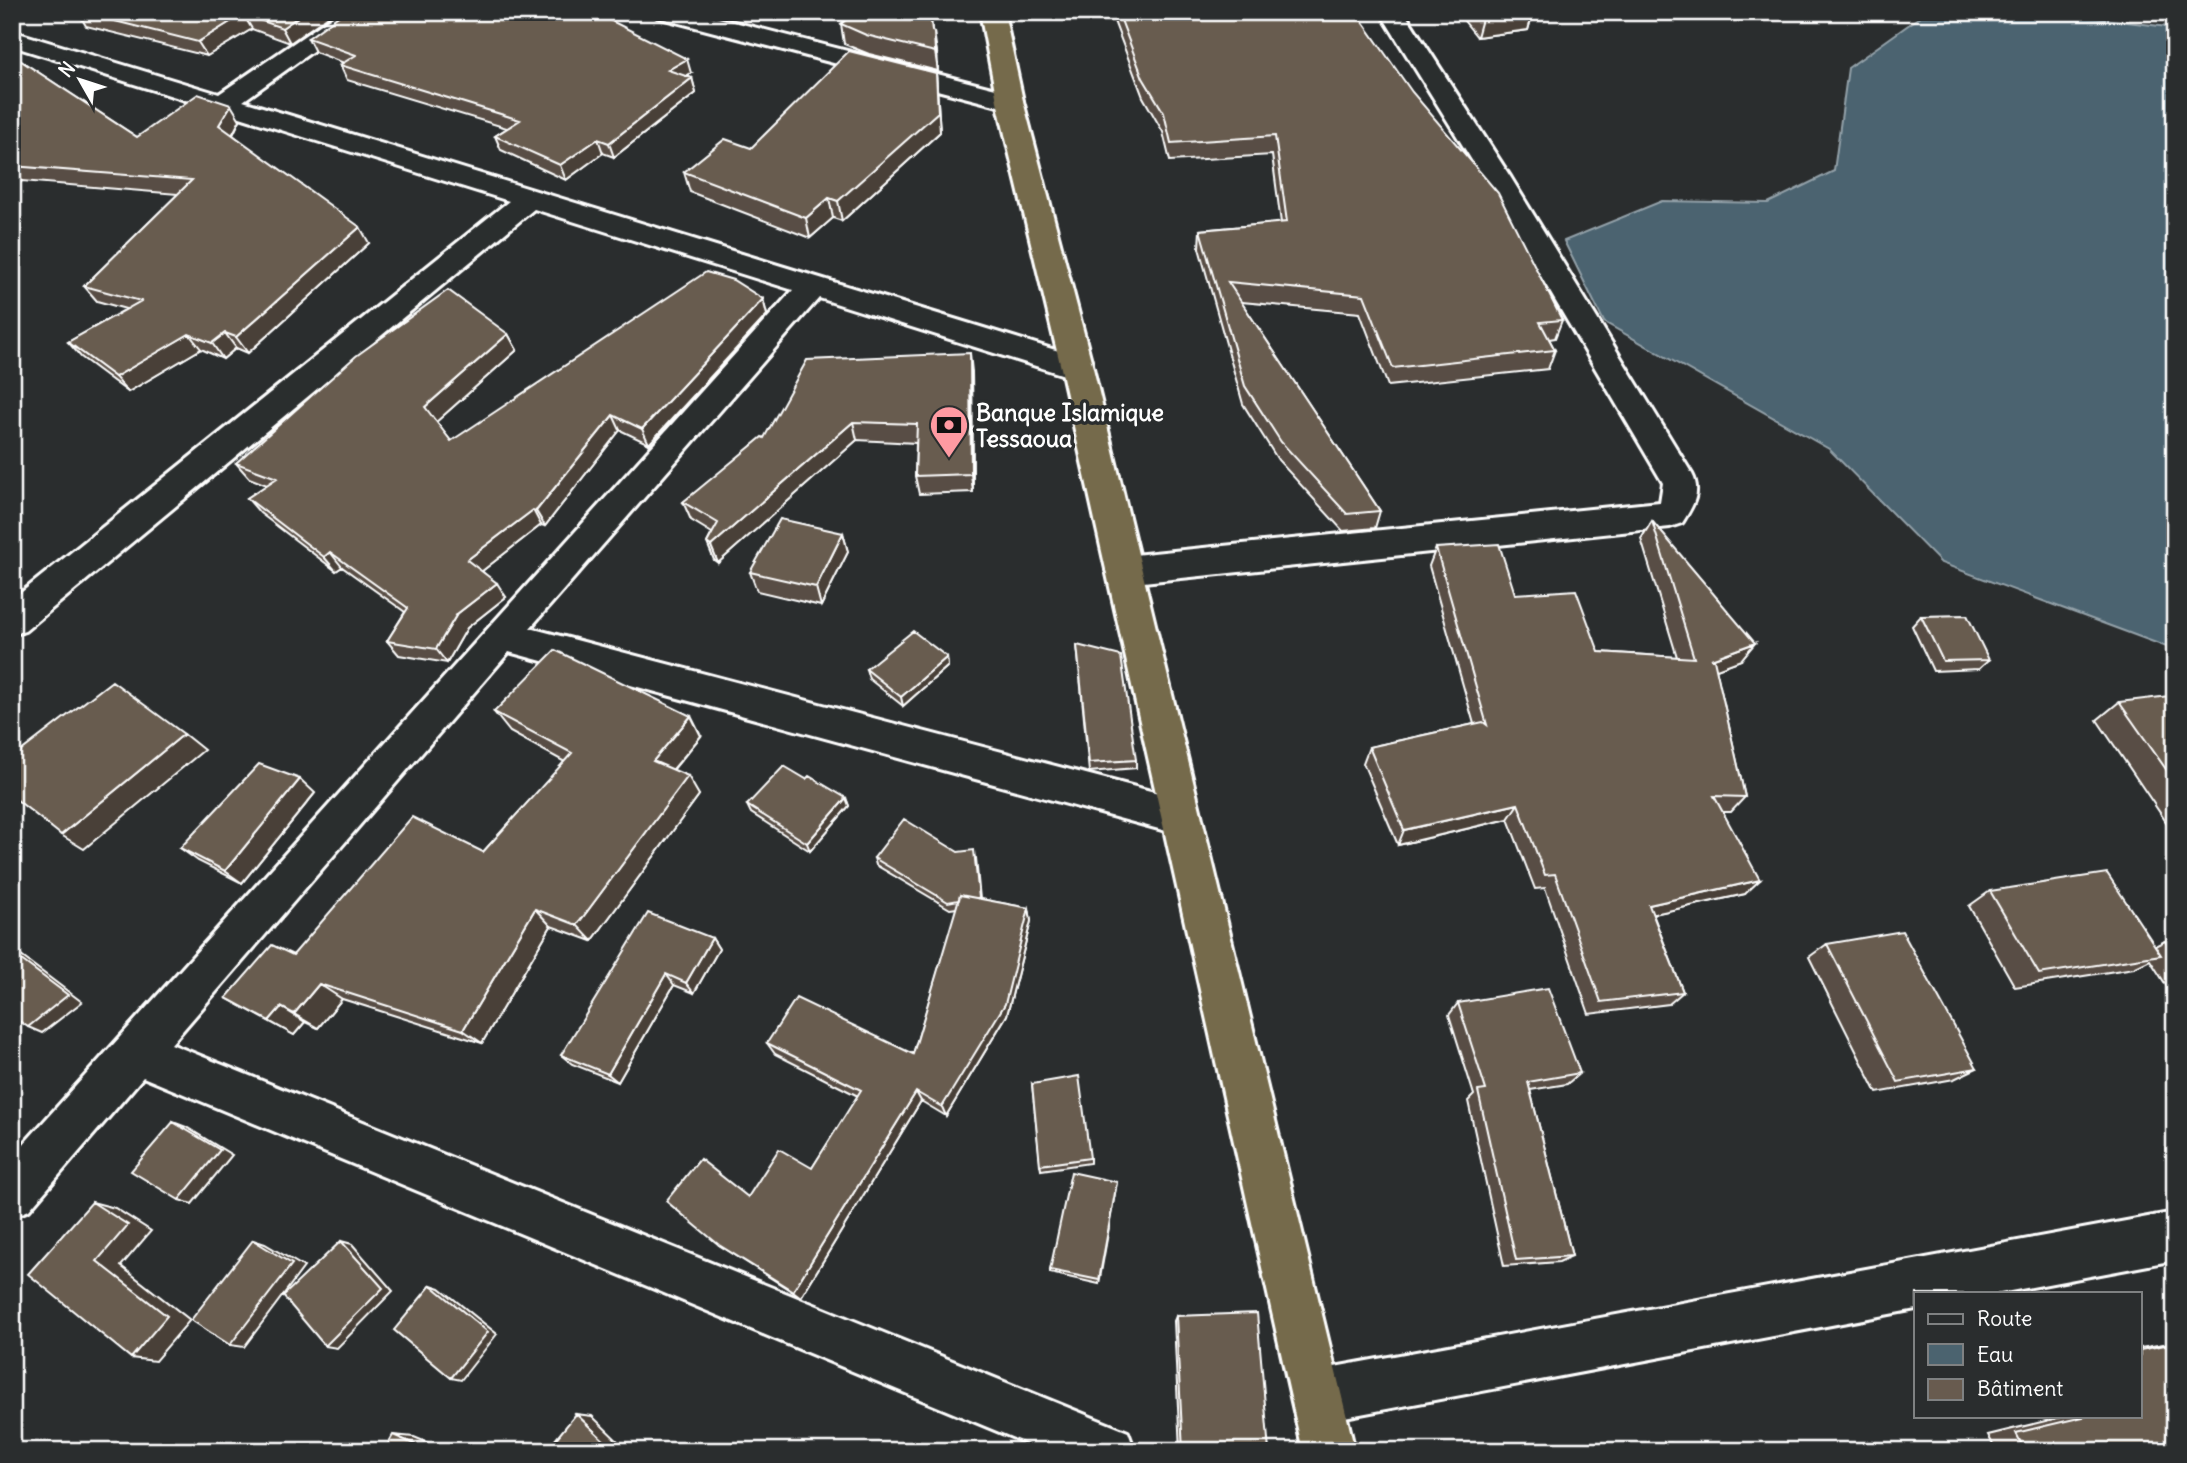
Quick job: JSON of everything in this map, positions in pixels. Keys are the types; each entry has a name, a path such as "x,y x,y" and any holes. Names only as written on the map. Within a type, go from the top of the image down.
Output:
{"highway":[{"path":"992,12 1010,101 1077,368 1329,1451"}],"street":[{"path":"223,103 355,12"},
{"path":"666,12 1010,101"},
{"path":"1124,570 1670,514 1679,499 1680,483 1497,178 1392,12"},
{"path":"12,38 1077,368"},
{"path":"12,621 530,198"},
{"path":"12,1193 813,286"},
{"path":"502,635 1181,817"},
{"path":"136,1052 1109,1451"},
{"path":"1318,1396 2175,1236"}],"water":[{"path":"2048,12 2175,28 2175,650 1941,563 1829,449 1604,322 1564,241 1662,201 1768,203 1834,171 1848,68 1921,16"}],"building":[{"path":"79,12 305,12 282,28 243,14 198,42"},
{"path":"344,12 594,12 687,59 668,70 692,78 609,143 598,139 560,165 495,136 520,120 340,65 356,55 308,38"},
{"path":"855,12 930,12 935,52 866,35 841,24"},
{"path":"1118,12 1356,12 1412,92 1498,193 1562,320 1540,322 1555,350 1393,368 1364,295 1228,282 1380,511 1347,514 1281,442 1245,386 1200,230 1287,222 1275,136 1171,143 1164,113 1143,78"},
{"path":"1476,12 1528,12 1482,19"},
{"path":"849,51 936,73 938,112 838,201 829,198 806,218 684,172 725,139 751,148"},
{"path":"12,55 137,137 198,94 231,105 219,125 360,227 236,337 225,333 212,343 189,334 115,377 68,342 141,301 84,286 192,180 12,166"},
{"path":"706,272 733,280 763,299 642,429 613,415 536,511 533,510 467,560 497,583 457,614 436,649 387,641 408,608 330,552 324,557 247,498 277,478 236,463 356,356 448,290 508,334 425,407 451,441"},
{"path":"970,353 971,474 915,476 917,424 853,422 711,546 707,543 718,523 683,502 764,438 807,360"},
{"path":"780,519 843,533 816,587 750,572"},
{"path":"1652,521 1755,643 1711,659 1714,659 1745,797 1714,796 1760,880 1649,905 1683,992 1601,1002 1555,874 1545,875 1518,804 1404,830 1369,747 1483,722 1487,725 1436,548 1499,544 1515,594 1576,590 1599,652 1694,658"},
{"path":"1967,615 1989,660 1943,661 1921,616"},
{"path":"913,631 947,657 901,697 866,669"},
{"path":"1077,645 1121,656 1136,760 1089,763"},
{"path":"555,650 691,716 653,761 688,776 577,925 535,909 463,1030 319,984 294,1014 281,1007 269,1021 226,998 272,945 293,955 412,817 483,852 572,753 494,712"},
{"path":"112,681 184,734 61,835 12,796 12,758"},
{"path":"2169,696 2175,704 2175,782 2119,702"},
{"path":"259,764 300,779 225,871 180,848"},
{"path":"784,766 806,779 809,776 846,798 807,843 747,805"},
{"path":"904,819 958,852 974,850 979,898 960,895 959,900 948,902 874,858"},
{"path":"2107,873 2161,955 2039,974 1990,891"},
{"path":"960,895 1029,908 1005,1004 942,1107 916,1092 793,1291 719,1245 666,1201 700,1159 748,1197 779,1149 812,1168 861,1090 767,1043 796,998 913,1054"},
{"path":"648,913 712,938 686,983 666,974 608,1074 561,1055"},
{"path":"1902,931 1977,1068 1898,1082 1827,944"},
{"path":"2175,939 2175,955 2165,941"},
{"path":"12,953 68,995 28,1027 12,1016"},
{"path":"1548,988 1580,1073 1528,1082 1572,1256 1516,1260 1478,1091 1486,1090 1458,1003"},
{"path":"1079,1076 1090,1158 1040,1165 1032,1084"},
{"path":"173,1122 220,1150 179,1200 131,1171"},
{"path":"1071,1172 1117,1182 1099,1280 1050,1270"},
{"path":"92,1202 128,1225 97,1261 167,1316 131,1358 28,1274"},
{"path":"253,1240 292,1264 230,1345 191,1320"},
{"path":"341,1241 383,1288 325,1346 283,1296"},
{"path":"431,1285 488,1332 451,1378 394,1330"},
{"path":"1257,1313 1269,1451 1183,1451 1176,1316"},
{"path":"2175,1343 2175,1451 2025,1451 2016,1433 2079,1418 2142,1418 2142,1350"},
{"path":"576,1414 615,1451 546,1451"},
{"path":"393,1435 430,1451 384,1451"},
{"path":"1671,1443 1673,1451 1577,1450"}],"place":[{"name":"Banque Islamique Tessaoua","path":"949,459"}]}
